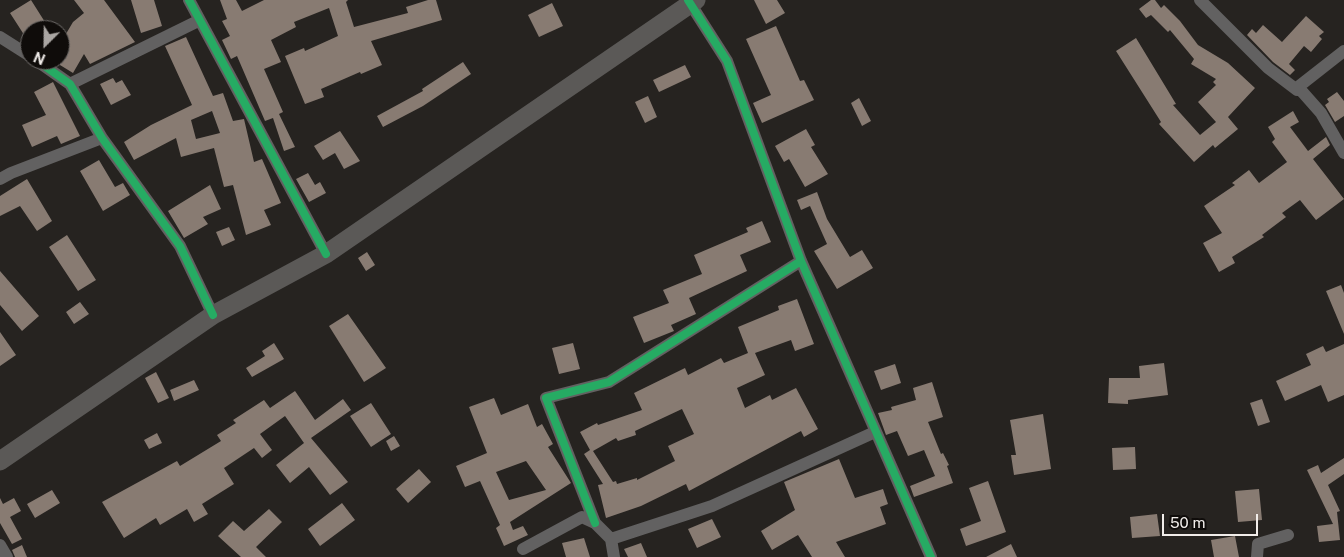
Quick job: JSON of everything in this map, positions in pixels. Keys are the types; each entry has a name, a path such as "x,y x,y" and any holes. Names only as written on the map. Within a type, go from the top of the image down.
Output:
{"main road":[{"path":"0,461 213,316 326,254 691,1"}],"street":[{"path":"188,0 326,254"},
{"path":"1200,0 1268,68 1297,90 1298,87 1344,51"},
{"path":"691,1 727,61 801,261 931,557"},
{"path":"70,84 198,21"},
{"path":"0,37 20,50"},
{"path":"50,70 70,84 102,138 180,246 213,316"},
{"path":"1298,87 1321,113 1344,153"},
{"path":"0,179 11,172 102,138"},
{"path":"614,557 611,540 595,523 546,398 609,382 801,261"},
{"path":"611,540 712,506 875,432"},
{"path":"523,549 582,517 595,523"},
{"path":"1256,557 1258,544 1288,536"},
{"path":"0,545 7,557"}],"building":[{"path":"31,0 44,20 20,20 20,28 10,13"},
{"path":"74,0 104,0 135,42 90,64 84,54 73,73 68,70 70,70 70,27 84,13"},
{"path":"131,0 154,0 162,26 141,33"},
{"path":"220,0 236,0 242,11 264,0 348,0 346,2 354,27 408,13 406,7 428,0 436,0 442,20 371,41 382,65 361,74 360,72 321,89 324,97 305,104 285,56 304,48 305,51 338,36 329,8 294,22 296,27 271,40 281,62 264,69 283,112 279,114 295,147 284,151 273,118 265,121 237,56 231,59 222,40 230,36 222,21 227,19"},
{"path":"754,0 777,0 785,13 766,24"},
{"path":"1151,0 1155,0 1161,8 1164,5 1180,21 1198,45 1228,63 1255,88 1228,117 1238,129 1215,148 1213,145 1194,162 1159,124 1161,122 1116,51 1136,38 1176,104 1173,105 1200,135 1216,122 1198,102 1216,85 1213,82 1216,79 1191,64 1194,59 1170,30 1168,32 1151,15 1146,18 1139,9"},
{"path":"552,3 563,26 539,37 528,15"},
{"path":"1306,16 1324,32 1319,36 1322,39 1311,52 1304,46 1289,64 1295,70 1290,75 1273,62 1247,35 1252,29 1256,33 1263,25 1282,42"},
{"path":"776,26 800,81 804,80 814,100 762,123 753,103 771,95 746,39"},
{"path":"186,37 213,96 223,93 233,121 244,119 254,162 262,159 281,203 264,210 271,225 246,235 233,185 224,187 214,148 181,157 176,138 134,160 124,142 151,125 192,105 165,46","holes":["212,111 220,133 196,139 191,120"]},
{"path":"463,62 471,74 423,106 383,127 377,116 423,91 422,89"},
{"path":"685,65 691,77 659,92 653,80"},
{"path":"113,78 116,83 122,80 131,95 111,105 100,84"},
{"path":"53,82 80,136 61,144 57,136 32,147 22,125 46,115 34,92"},
{"path":"1337,92 1344,101 1344,116 1335,122 1325,105 1329,102 1327,99"},
{"path":"648,96 657,117 645,123 635,102"},
{"path":"859,98 871,121 862,126 851,103"},
{"path":"1293,111 1299,122 1290,127 1308,151 1326,137 1330,145 1313,159 1344,199 1316,220 1300,200 1282,213 1286,217 1262,235 1264,237 1232,257 1235,263 1219,272 1203,243 1222,233 1204,206 1235,185 1232,183 1249,170 1259,183 1287,162 1272,142 1275,139 1268,127"},
{"path":"806,129 815,145 811,147 828,174 805,187 789,159 784,162 775,146"},
{"path":"340,131 360,161 344,169 335,153 323,160 314,146"},
{"path":"99,160 115,187 123,183 130,195 103,211 80,171"},
{"path":"308,173 315,185 320,182 326,193 309,202 296,179"},
{"path":"27,179 52,221 37,231 20,206 0,216 0,196"},
{"path":"210,185 221,209 203,217 208,224 184,238 168,211"},
{"path":"817,192 827,219 850,257 862,250 873,268 837,289 814,251 827,244 810,206 801,210 797,200"},
{"path":"762,221 771,242 740,255 747,271 689,298 696,314 671,325 674,331 644,343 633,317 669,303 663,290 702,274 694,255 748,232 746,228"},
{"path":"229,227 235,240 222,246 216,232"},
{"path":"67,235 96,280 78,291 49,247"},
{"path":"367,252 375,265 366,271 358,258"},
{"path":"0,271 39,316 22,331 0,305"},
{"path":"1341,285 1344,293 1344,334 1326,291"},
{"path":"797,299 814,344 795,351 791,340 755,353 765,375 737,388 745,408 770,395 772,400 796,388 818,429 804,437 801,431 689,491 686,484 641,506 606,518 598,485 603,484 584,454 590,450 580,432 597,423 598,425 642,410 634,393 685,368 688,375 721,358 724,363 748,353 738,327 779,310 778,306","holes":["682,409 694,434 668,446 675,461 637,480 637,478 617,484 616,481 613,482 593,451 616,438 618,441 636,435 635,431"]},
{"path":"80,302 89,314 74,324 66,312"},
{"path":"348,314 386,368 364,382 329,326"},
{"path":"0,332 16,355 0,366"},
{"path":"274,343 284,359 252,377 246,368 265,356 262,351"},
{"path":"573,343 580,369 559,374 552,348"},
{"path":"1344,344 1344,395 1328,402 1321,385 1285,401 1276,381 1311,365 1306,354 1323,346 1326,352"},
{"path":"1164,363 1168,395 1128,400 1128,404 1108,403 1109,378 1140,378 1139,366"},
{"path":"895,364 901,383 881,390 874,371"},
{"path":"156,372 169,398 158,403 145,378"},
{"path":"194,380 199,390 174,401 170,390"},
{"path":"932,382 943,417 928,422 941,454 943,453 949,465 947,466 953,483 914,497 910,486 935,476 924,450 908,456 897,431 886,435 878,413 892,410 891,407 916,400 913,388"},
{"path":"295,391 315,420 343,399 351,410 311,438 348,482 330,495 309,467 290,483 276,465 304,443 285,416 260,434 272,450 262,458 254,448 224,468 234,484 202,504 208,514 194,522 187,509 160,525 156,518 124,538 102,502 177,461 180,466 221,441 217,435 236,423 233,420 264,400 270,408"},
{"path":"494,398 501,415 528,404 537,427 542,424 553,444 548,447 571,483 510,522 513,530 523,526 528,535 504,546 496,528 500,525 480,481 465,487 456,466 487,453 469,407","holes":["526,461 546,490 509,500 496,472"]},
{"path":"1262,399 1270,422 1258,426 1250,403"},
{"path":"371,403 391,434 371,447 350,416"},
{"path":"1043,414 1051,469 1014,475 1011,455 1016,455 1010,420"},
{"path":"157,433 162,443 149,449 144,440"},
{"path":"394,436 400,446 391,451 386,441"},
{"path":"1135,447 1136,469 1113,470 1112,448"},
{"path":"1344,458 1344,474 1328,485 1340,511 1337,512 1340,540 1319,542 1317,526 1333,524 1307,470 1318,465 1321,473"},
{"path":"839,459 855,498 883,489 888,504 880,507 886,524 836,542 845,557 812,557 798,535 772,550 761,531 795,510 784,482"},
{"path":"419,469 431,482 408,503 396,489"},
{"path":"988,481 1006,532 966,546 960,529 981,521 969,488"},
{"path":"1259,489 1262,520 1238,522 1235,491"},
{"path":"52,490 60,503 35,518 27,504"},
{"path":"0,498 3,504 14,498 21,511 10,517 22,539 12,544 0,523"},
{"path":"342,503 355,520 320,546 308,529"},
{"path":"269,509 282,522 256,547 266,557 241,557 218,536 233,521 244,531"},
{"path":"1157,514 1160,536 1132,538 1130,517"},
{"path":"712,519 721,537 697,548 688,529"},
{"path":"1235,536 1239,557 1214,557 1211,540"},
{"path":"584,538 590,557 566,557 562,543"},
{"path":"641,543 647,557 628,557 624,549"},
{"path":"1011,544 1017,557 986,557"},
{"path":"22,545 27,557 15,557 12,550"}],"cycle path":[{"path":"189,0 326,254"},
{"path":"688,0 727,61 801,261 931,557"},
{"path":"50,70 70,84 102,138 180,246 213,315"},
{"path":"595,523 546,398 609,382 801,261"}]}
